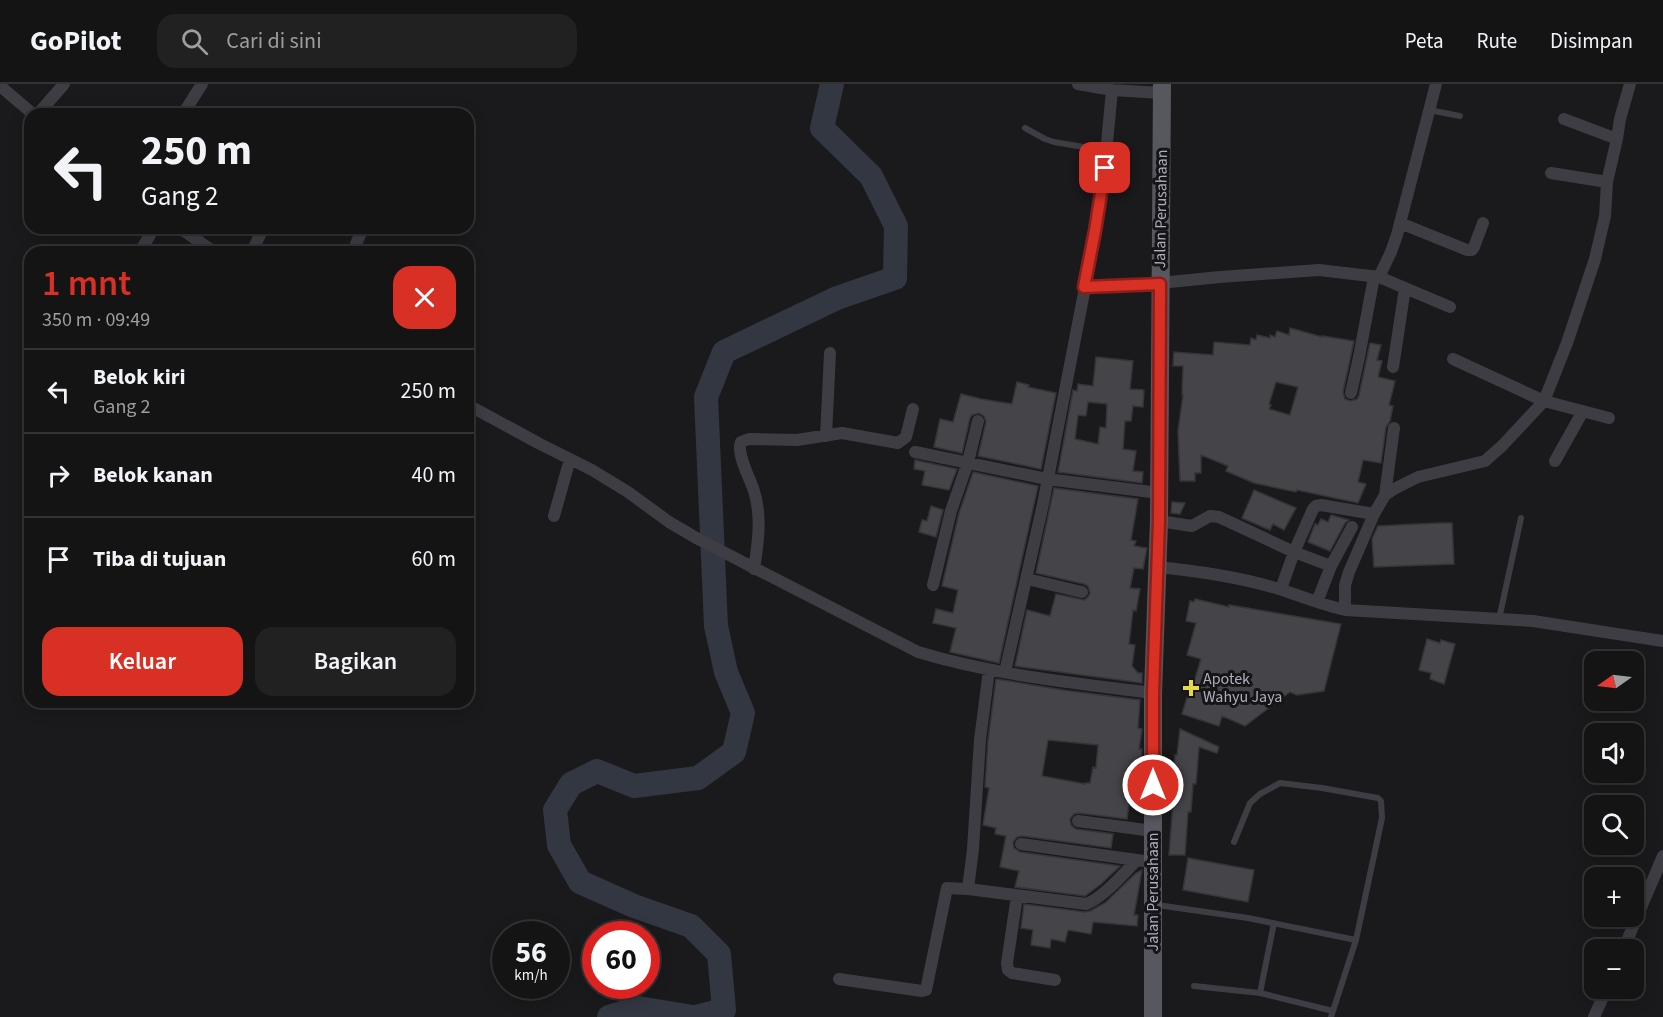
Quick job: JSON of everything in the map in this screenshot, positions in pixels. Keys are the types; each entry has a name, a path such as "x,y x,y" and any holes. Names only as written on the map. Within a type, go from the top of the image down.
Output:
{"main road":[{"name":"Jalan Perusahaan","path":"1153,1017 1153,904 1145,861 1153,831 1153,693 1159,521 1162,88"}],"street":[{"path":"43,108 64,84"},
{"path":"187,108 202,84"},
{"path":"1078,84 1112,90 1162,88"},
{"path":"1351,393 1377,277 1391,252 1400,223 1436,84"},
{"path":"1385,495 1418,477 1485,461 1544,401 1567,343 1595,259 1605,216 1607,182 1630,84"},
{"path":"0,86 26,108"},
{"path":"1005,672 1027,579 1097,219 1107,151 1112,90"},
{"path":"1564,119 1617,140"},
{"path":"1551,173 1607,182"},
{"path":"1400,223 1465,250 1472,250 1483,223"},
{"path":"188,234 206,246"},
{"path":"356,244 360,234"},
{"path":"1084,287 1160,284 1320,270 1377,277 1450,307"},
{"path":"1393,367 1405,288"},
{"path":"826,436 830,353"},
{"path":"1453,359 1544,401 1609,418"},
{"path":"474,408 592,470 698,539 911,649 941,659 989,670 1153,693"},
{"path":"754,569 758,513 754,492 739,450 740,444 745,440 797,440 846,434 898,443 906,437 913,409"},
{"path":"1555,460 1583,411"},
{"path":"933,585 951,511 968,462 978,421"},
{"path":"1345,610 1347,578 1374,514 1385,495 1394,428"},
{"path":"915,452 1047,479 1159,494"},
{"path":"554,516 570,459"},
{"path":"1281,589 1313,509 1322,505 1374,514"},
{"path":"1159,521 1192,526 1210,516 1219,517 1294,552 1331,566"},
{"path":"1317,602 1331,566 1352,527"},
{"path":"1157,567 1238,579 1281,589 1345,610 1533,621 1663,641"},
{"path":"1027,579 1082,592"},
{"path":"968,889 981,731 989,670"},
{"path":"1078,822 1153,831"},
{"path":"1021,844 1145,861"},
{"path":"1628,939 1663,856"},
{"path":"839,979 926,990 947,889 968,889 1089,903 1145,861"},
{"path":"1017,896 1007,963 1008,970 1018,975 1055,980"},
{"path":"1594,1017 1602,999"}],"lane":[{"path":"1429,110 1460,116"},
{"path":"1025,128 1054,142 1107,151"},
{"path":"1499,619 1521,518"},
{"path":"1194,986 1260,993 1332,1014 1356,940 1382,818 1382,808 1379,799 1322,788 1276,784 1250,803 1234,842"},
{"path":"1153,904 1274,923 1356,940"},
{"path":"1260,993 1274,923"}],"building":[{"path":"1290,328 1322,337 1354,341 1343,392 1345,399 1350,401 1357,399 1359,395 1370,343 1381,345 1377,360 1382,361 1378,377 1395,381 1389,405 1393,406 1390,421 1386,427 1381,463 1363,460 1358,482 1366,484 1358,503 1254,483 1226,471 1228,466 1201,455 1201,473 1195,473 1195,481 1180,481 1178,431 1183,395 1183,366 1173,366 1174,352 1213,355 1214,342 1250,345 1251,338 1256,340 1257,335 1275,337 1277,331 1289,335","holes":["1276,382 1298,387 1290,415 1269,409"]},
{"path":"1096,357 1133,361 1130,389 1144,390 1143,407 1133,406 1131,421 1125,421 1123,449 1136,451 1133,471 1143,472 1142,483 1058,472 1073,390 1077,391 1078,384 1093,386","holes":["1088,402 1107,404 1106,428 1100,427 1098,444 1075,439 1078,415 1086,416"]},
{"path":"1017,382 1029,385 1028,387 1056,393 1041,469 978,456 986,422 984,416 979,413 970,418 962,453 934,447 940,419 953,422 961,394 1012,404"},
{"path":"915,460 957,469 949,490 922,485 925,471 914,469"},
{"path":"973,472 1038,486 999,663 950,652 956,628 933,623 936,609 953,613 958,590 942,586 959,513"},
{"path":"1054,488 1138,499 1131,540 1136,541 1134,546 1147,548 1143,569 1134,568 1130,588 1140,589 1136,611 1133,610 1129,644 1135,645 1132,666 1138,673 1142,673 1142,683 1015,666 1027,610 1050,616 1056,594 1084,600 1090,593 1088,586 1084,584 1036,573"},
{"path":"1254,490 1296,508 1284,530 1273,524 1270,530 1242,518"},
{"path":"1172,502 1185,503 1180,514 1171,513"},
{"path":"931,506 943,510 936,537 919,532 922,520 927,521"},
{"path":"1331,515 1349,520 1345,523 1330,551 1308,542 1315,524 1318,525 1321,519 1328,522"},
{"path":"1452,523 1454,564 1374,567 1372,539 1378,526"},
{"path":"1195,599 1229,607 1229,605 1341,624 1324,691 1297,695 1290,692 1245,726 1222,716 1219,726 1182,714 1201,659 1187,655 1196,623 1186,621 1190,601 1194,602"},
{"path":"1427,639 1455,644 1444,684 1430,679 1431,673 1419,670"},
{"path":"996,679 1140,700 1138,728 1142,729 1139,749 1142,749 1140,774 1138,789 1131,789 1127,819 1078,813 1070,819 1071,825 1076,829 1113,834 1111,848 1022,836 1017,837 1013,842 1014,848 1020,852 1120,866 1085,896 1015,887 1019,871 1000,867 1006,836 995,834 996,828 983,825 989,788 985,787","holes":["1048,740 1098,745 1096,768 1093,767 1090,783 1042,776"]},
{"path":"1180,729 1219,747 1217,753 1199,747 1196,784 1193,784 1191,812 1188,812 1185,855 1169,855 1177,783 1173,782 1175,755 1177,755"},
{"path":"1188,858 1254,870 1248,902 1183,890"},
{"path":"1142,870 1134,915 1138,915 1137,926 1093,922 1091,934 1068,930 1065,942 1051,939 1050,948 1031,945 1033,930 1021,928 1024,904 1090,911 1105,903"}],"waterway":[{"path":"696,1017 724,1010 719,954 691,926 634,906 580,882 559,845 555,810 571,784 597,771 634,786 698,778 734,752 743,713 726,672 716,626 706,397 724,352 837,298 895,278 896,226 871,176 822,128 832,84"},
{"path":"609,1017 638,1008 693,1017"}],"place":[{"name":"Apotek Wahyu Jaya","path":"1191,688"}],"route":[{"path":"1105,168 1084,287 1160,284 1159,521 1153,693 1153,785"}]}
